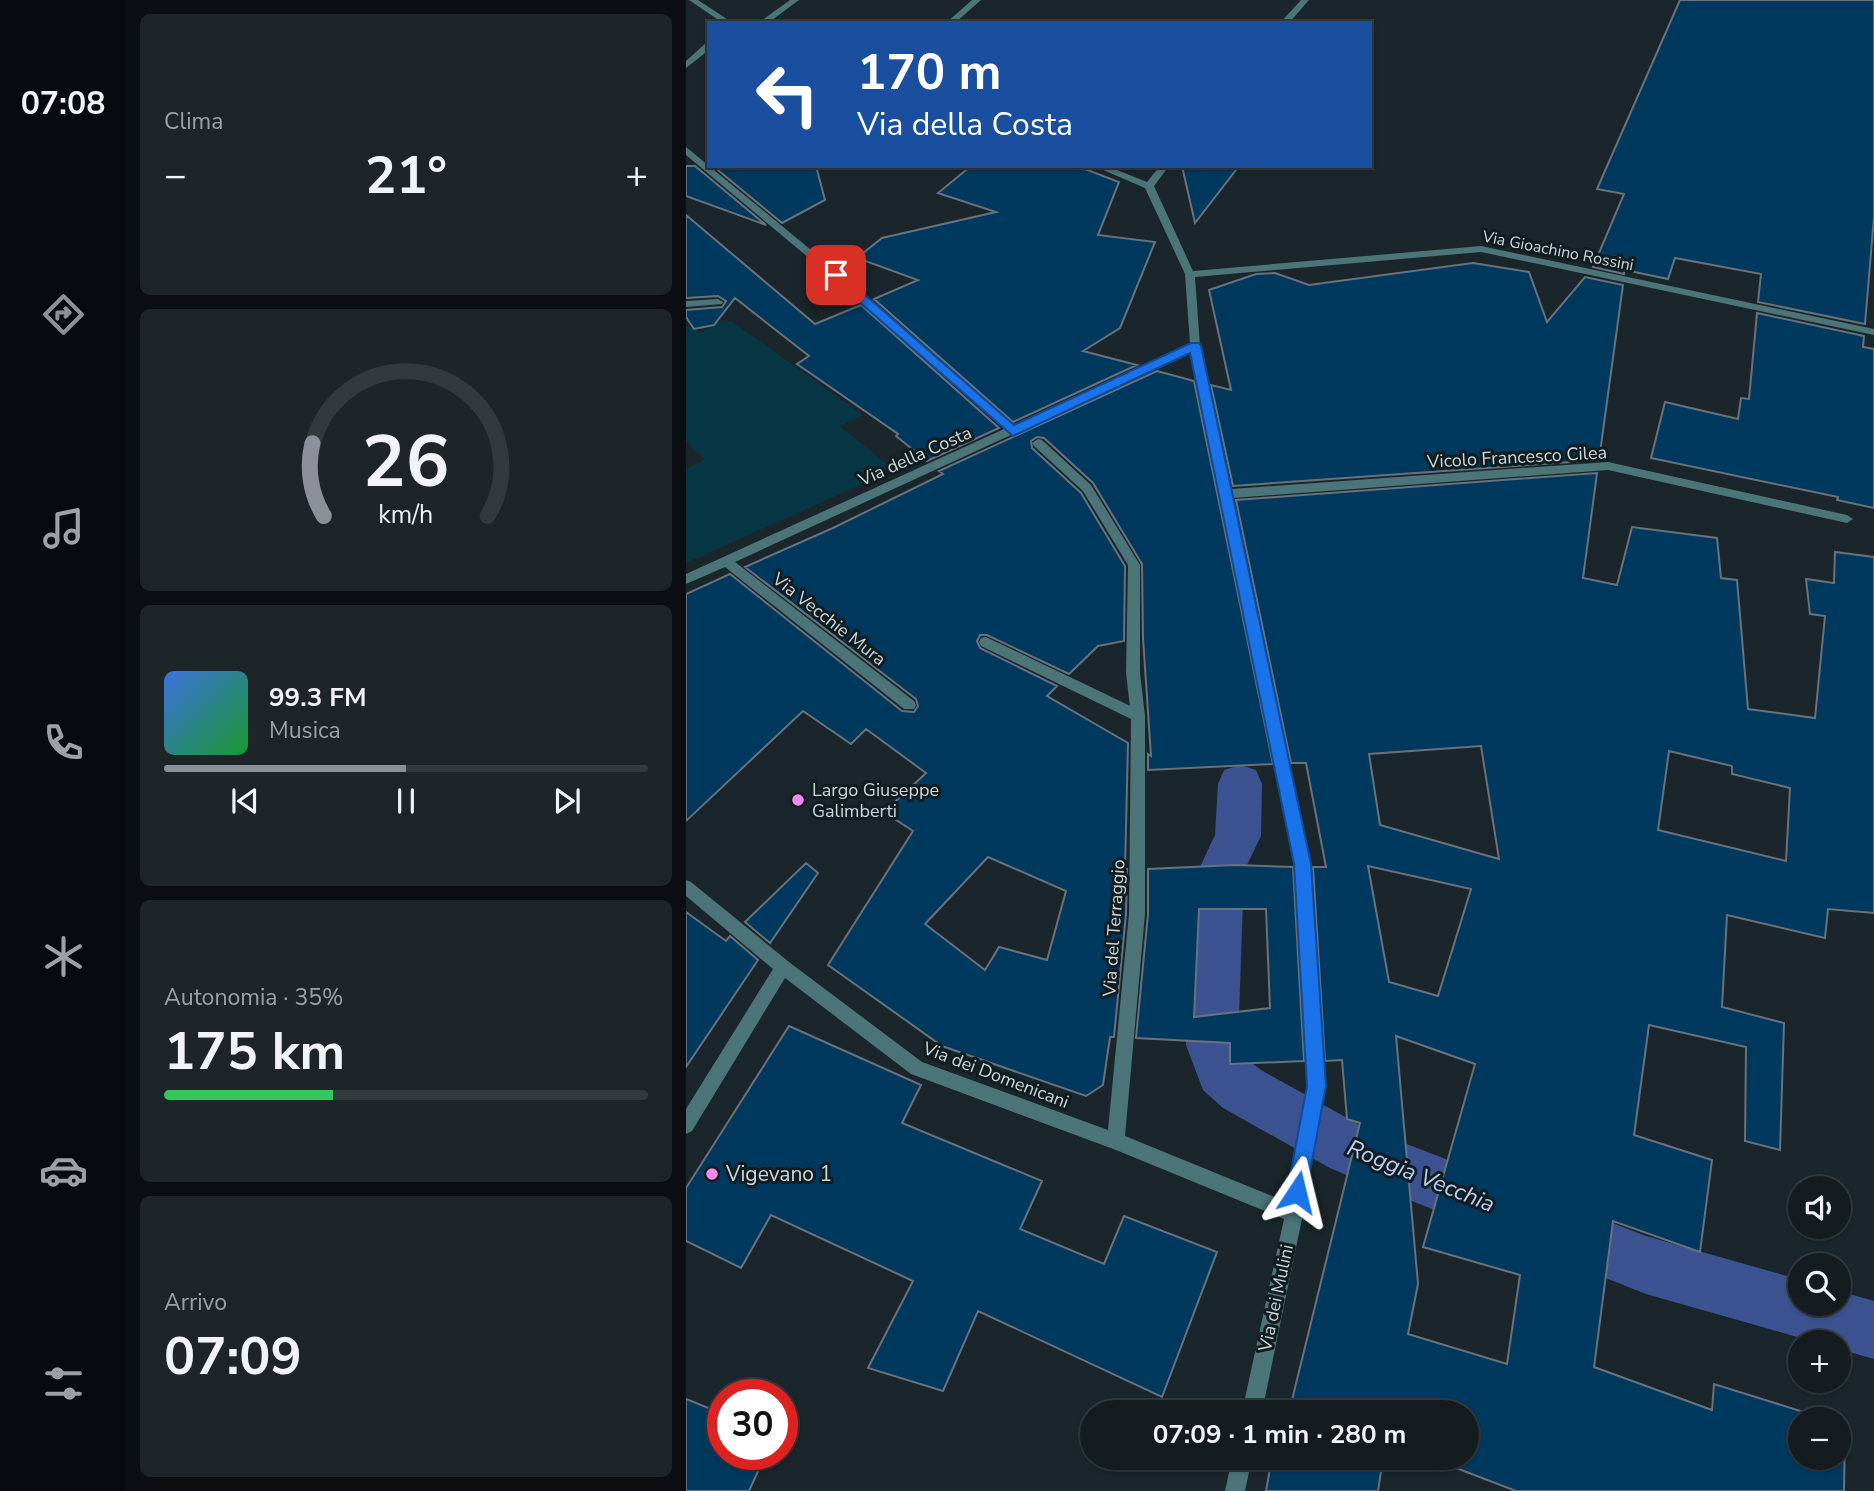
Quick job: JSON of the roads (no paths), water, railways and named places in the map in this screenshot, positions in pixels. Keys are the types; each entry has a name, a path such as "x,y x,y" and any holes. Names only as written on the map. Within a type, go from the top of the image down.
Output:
{"street":[{"path":"693,0 726,21"},
{"path":"765,21 795,0"},
{"path":"952,21 977,0"},
{"path":"1286,21 1305,0"},
{"path":"686,65 707,47"},
{"path":"686,150 707,168"},
{"path":"708,168 875,308 1013,431"},
{"path":"1103,168 1149,186 1190,274"},
{"path":"1149,186 1163,168"},
{"name":"Via Gioachino Rossini","path":"1190,274 1480,249 1874,332"},
{"name":"Via dei Mulini","path":"1190,274 1195,346 1303,864 1316,1086 1294,1214 1255,1400"},
{"path":"686,304 718,302"},
{"name":"Via della Costa","path":"686,579 1195,346"},
{"name":"Via del Terraggio","path":"1038,443 1087,488 1134,565 1133,673 1138,716 1137,914 1116,1141"},
{"name":"Vicolo Francesco Cilea","path":"1226,494 1608,466 1847,519"},
{"name":"Via Vecchie Mura","path":"726,561 909,705"},
{"path":"986,642 1138,716"},
{"name":"Via dei Domenicani","path":"686,887 783,967 917,1068 1116,1141 1294,1214"},
{"path":"686,1125 783,967"},
{"path":"1235,1491 1239,1470"}],"waterway":[{"name":"Roggia Vecchia","path":"1240,784 1238,836 1221,871 1212,1045 1221,1072 1242,1089 1349,1149 1646,1265 1874,1330"}],"place":[{"name":"Largo Giuseppe Galimberti","path":"798,800"},
{"name":"Vigevano 1","path":"712,1174"}]}
